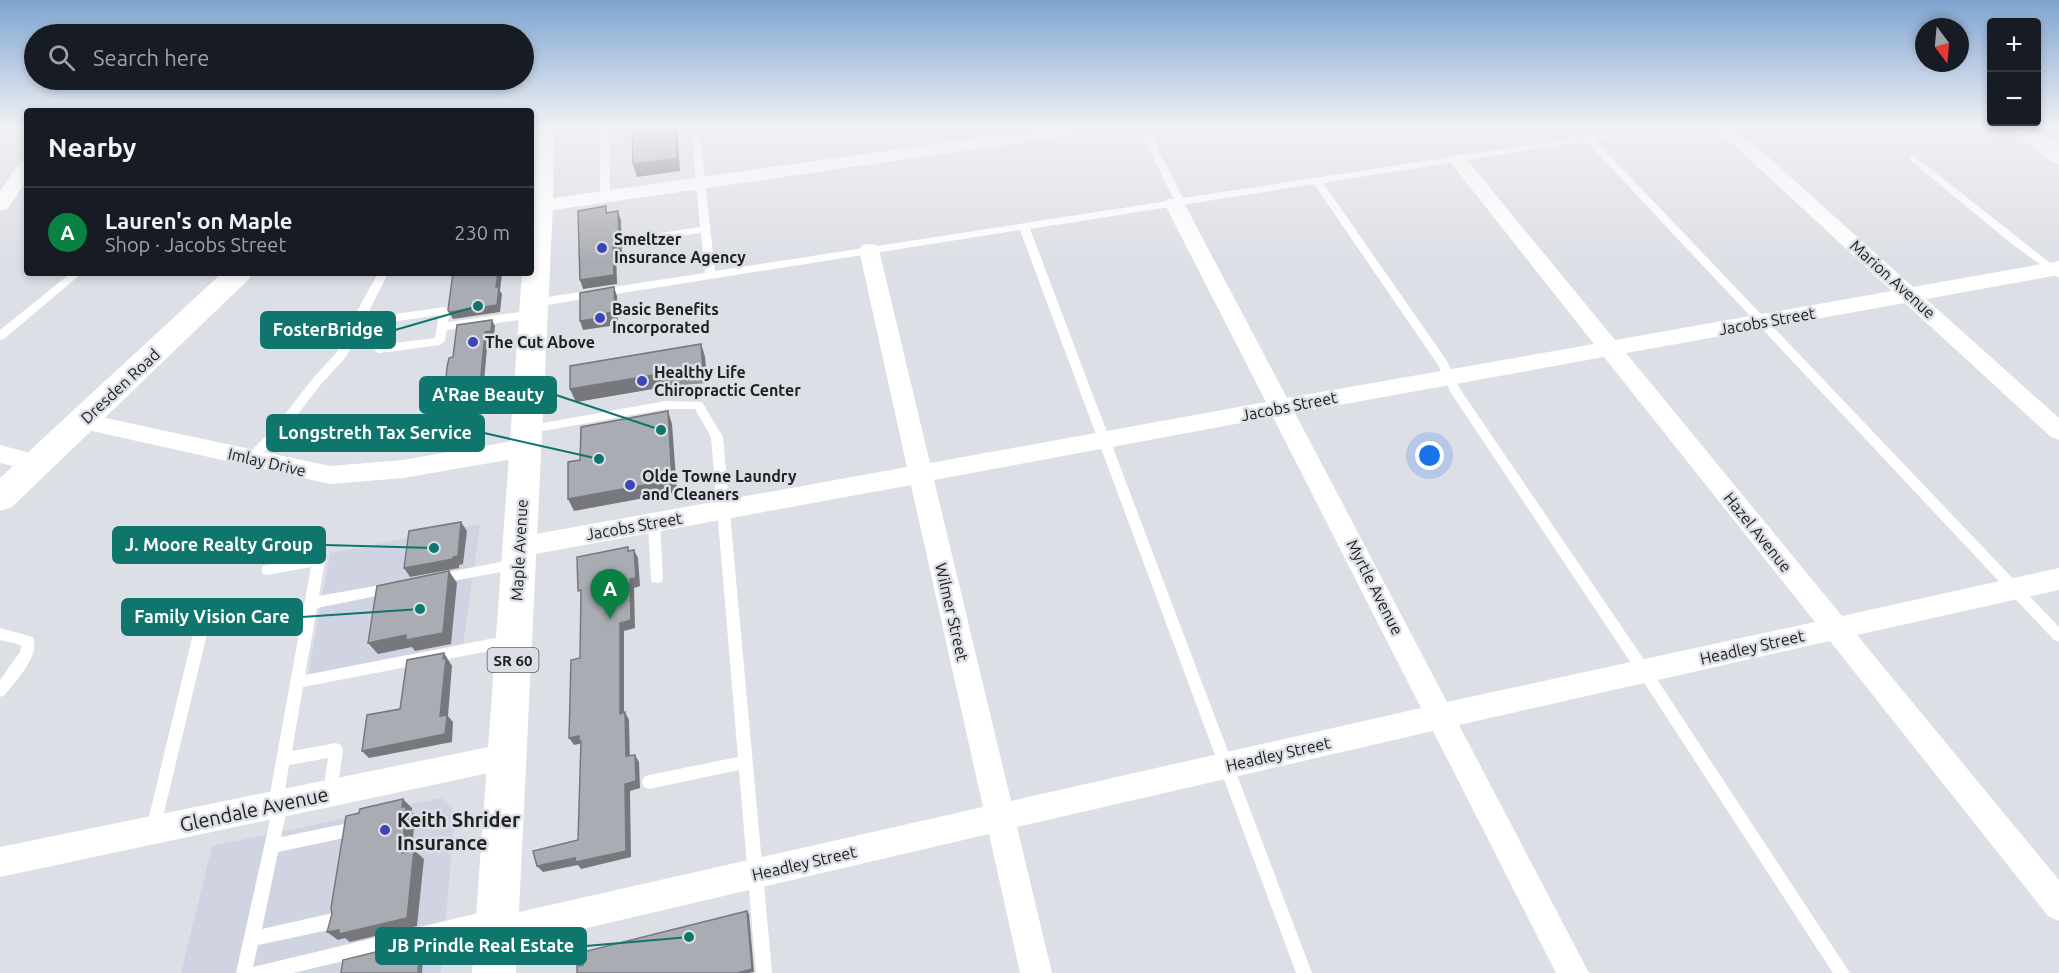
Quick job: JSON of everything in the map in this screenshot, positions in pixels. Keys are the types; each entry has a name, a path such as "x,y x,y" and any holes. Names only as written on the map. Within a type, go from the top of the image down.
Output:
{"main road":[{"name":"Maple Avenue","path":"494,973 540,206 536,174"},
{"name":"Dresden Road","path":"0,498 236,276"}],"street":[{"path":"540,206 782,171"},
{"name":"Hazel Avenue","path":"1467,171 2059,905"},
{"name":"Marion Avenue","path":"1773,171 2059,430"},
{"path":"0,205 24,175"},
{"name":"Myrtle Avenue","path":"1177,202 1573,973"},
{"name":"Wilmer Street","path":"869,250 919,475 1036,973"},
{"name":"Jacobs Street","path":"519,556 654,523 1608,348 2056,271"},
{"name":"Imlay Drive","path":"82,421 330,475 359,475 526,439"},
{"path":"0,454 38,463"},
{"name":"Headley Street","path":"498,924 756,874 1441,716 2059,579"},
{"name":"Glendale Avenue","path":"0,862 508,756"}],"lane":[{"path":"605,171 605,196"},
{"path":"699,171 710,275"},
{"name":"Myrtle Avenue","path":"1163,171 1177,202"},
{"path":"442,327 710,275 1378,171"},
{"path":"1620,171 2059,636"},
{"path":"1930,171 2056,271"},
{"path":"1317,181 1443,364 1455,390 1644,671 1842,973"},
{"path":"1024,226 1103,441 1228,765 1304,973"},
{"path":"634,240 705,230"},
{"path":"0,336 73,276"},
{"path":"251,458 279,429 342,354 381,276"},
{"path":"445,311 442,327 440,340 380,349 386,319 445,311"},
{"path":"526,439 666,405 698,405 717,437 764,973"},
{"path":"654,523 657,578"},
{"path":"428,581 519,556"},
{"path":"244,973 272,846 283,759 320,560 267,570"},
{"path":"312,603 404,586"},
{"path":"153,830 206,609"},
{"path":"0,634 28,641 26,654 0,691"},
{"path":"298,682 514,640"},
{"path":"283,759 336,750 330,794"},
{"path":"649,782 747,762"},
{"path":"272,846 344,831"},
{"path":"251,939 333,921"},
{"path":"259,973 498,924"}],"shaded area":[{"path":"480,524 463,645 308,675 330,553"},
{"path":"441,798 455,812 441,973 181,973 212,846"}],"building":[{"path":"606,206 606,213 618,211 619,243 613,244 614,275 580,280 578,211"},
{"path":"453,276 498,276 497,305 449,312"},
{"path":"614,287 615,312 607,313 607,317 580,321 580,293"},
{"path":"492,320 491,331 485,332 479,397 475,398 474,406 443,411 447,367 449,358 453,357 457,325"},
{"path":"701,344 703,370 666,373 570,389 570,366"},
{"path":"668,411 672,480 568,499 568,462 580,460 581,427"},
{"path":"461,522 458,556 453,559 404,568 409,531"},
{"path":"628,547 628,551 634,550 636,578 630,579 631,620 620,623 620,714 625,712 626,756 635,755 636,781 625,784 626,851 576,862 575,858 537,866 533,851 578,840 581,741 579,741 579,736 569,738 571,660 580,658 581,590 578,591 577,557"},
{"path":"449,571 443,633 406,640 406,635 368,643 377,586"},
{"path":"444,653 443,659 446,658 440,716 447,715 445,734 362,751 367,715 400,709 407,660"},
{"path":"403,799 402,807 406,807 402,853 414,850 407,918 339,934 339,930 327,932 332,914 331,908 346,816 359,813 360,809"},
{"path":"747,911 752,969 737,973 577,973 577,966 583,965 583,952"},
{"path":"420,941 418,973 341,973 343,960"}],"place":[{"name":"Smeltzer Insurance Agency","path":"602,248"},
{"name":"FosterBridge","path":"478,306"},
{"name":"Basic Benefits Incorporated","path":"600,318"},
{"name":"The Cut Above","path":"473,342"},
{"name":"Healthy Life Chiropractic Center","path":"642,381"},
{"name":"A'Rae Beauty","path":"661,430"},
{"name":"Longstreth Tax Service","path":"599,459"},
{"name":"Olde Towne Laundry and Cleaners","path":"630,485"},
{"name":"J. Moore Realty Group","path":"434,548"},
{"name":"Family Vision Care","path":"420,609"},
{"name":"Lauren's on Maple","path":"610,619"},
{"name":"Keith Shrider Insurance","path":"385,830"},
{"name":"JB Prindle Real Estate","path":"689,937"}]}
